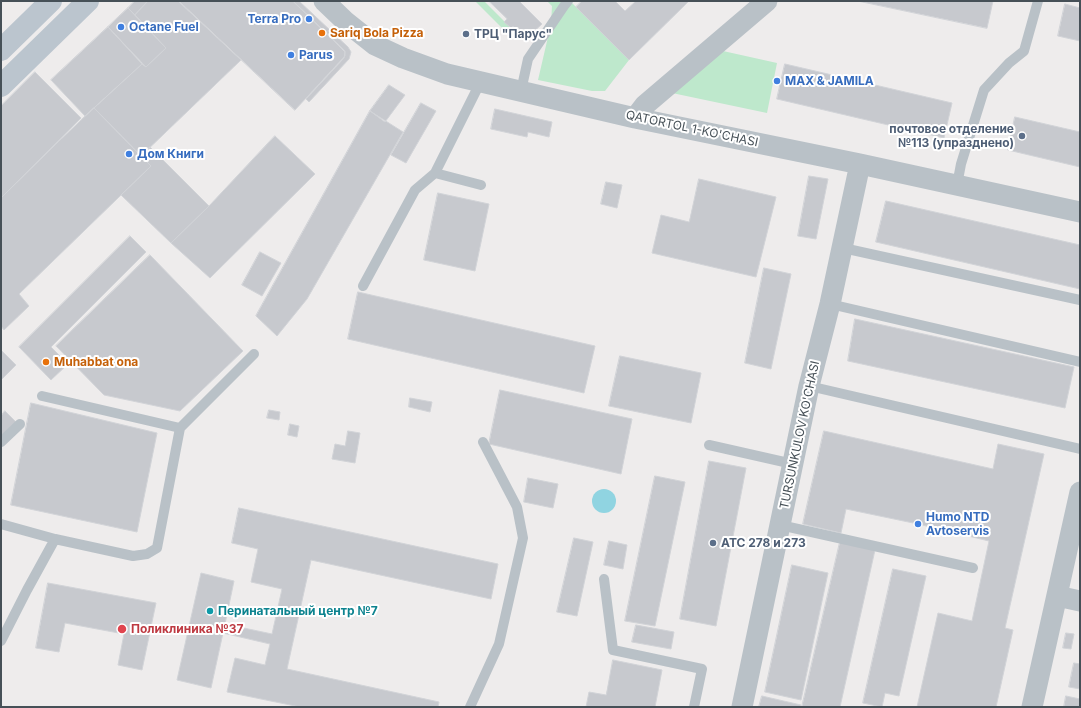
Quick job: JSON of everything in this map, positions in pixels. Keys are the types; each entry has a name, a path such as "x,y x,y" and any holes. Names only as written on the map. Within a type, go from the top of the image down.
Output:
{"main road":[{"path":"19,69 1,51 51,1"},
{"path":"1,86 88,1"}],"street":[{"name":"QATORTOL 1-KO'CHASI","path":"324,1 360,34 383,50 447,74 635,118 860,164 1080,212"},
{"path":"635,118 645,105 767,1"},
{"name":"TURSUNKULOV KO'CHASI","path":"742,707 809,386 843,248 860,164"},
{"path":"1032,707 1080,492"},
{"path":"1057,596 1080,601"}],"lane":[{"path":"521,91 528,60 568,1"},
{"path":"957,185 961,164 984,90 1004,68 1024,51 1038,1"},
{"path":"363,286 415,190 435,173 481,82"},
{"path":"435,173 481,185"},
{"path":"843,248 1080,300"},
{"path":"830,304 1080,362"},
{"path":"1,524 55,539 133,556 146,554 157,548 180,428 254,354"},
{"path":"809,386 1080,449"},
{"path":"42,396 180,428"},
{"path":"1,442 20,424"},
{"path":"470,707 499,644 523,538 517,507 483,442"},
{"path":"709,445 793,464"},
{"path":"780,525 973,568"},
{"path":"1,641 55,539"},
{"path":"604,579 613,650 702,669 694,707"}],"green space":[{"path":"475,1 484,1 511,28 506,32"},
{"path":"547,1 570,1 629,60 605,91 592,91 538,80 551,24 552,6"},
{"path":"723,51 777,63 767,113 672,93"}],"water":[{"path":"604,489 613,492 616,501 613,510 604,513 595,510 592,501 595,492"}],"building":[{"path":"135,1 148,1 135,15 128,8"},
{"path":"148,1 178,1 241,60 141,156 94,108 142,64 146,67 166,48 135,15"},
{"name":"Parus","path":"179,1 293,1 345,51 345,56 295,110"},
{"path":"293,1 299,1 348,47 351,52 349,59 309,102 306,99 344,58 345,52"},
{"path":"489,1 519,1 542,24 526,39 513,26 511,28 504,22 507,19"},
{"path":"582,1 615,1 625,11 636,1 689,1 629,60 576,7"},
{"path":"858,1 993,1 987,28"},
{"path":"1065,4 1080,8 1080,41 1058,36"},
{"path":"128,8 166,48 146,67 108,27"},
{"path":"108,27 142,64 85,116 51,80"},
{"path":"785,64 952,103 944,138 777,99"},
{"path":"35,72 81,118 1,198 1,106"},
{"path":"389,85 405,95 385,122 370,111"},
{"path":"421,103 436,111 406,163 391,155"},
{"path":"94,108 151,166 19,294 29,306 4,330 1,326 1,198"},
{"path":"495,109 552,122 549,137 528,132 527,137 491,129"},
{"path":"370,111 403,132 307,299 277,336 256,316"},
{"path":"1015,117 1080,132 1080,167 1008,150"},
{"path":"275,136 315,174 210,278 171,243 209,206"},
{"path":"150,147 209,206 171,243 121,195 151,166 141,156"},
{"path":"809,176 828,179 816,239 798,236"},
{"path":"699,179 776,197 756,277 652,253 661,215 689,222"},
{"path":"606,182 622,185 617,208 601,204"},
{"path":"438,193 489,204 475,271 424,260"},
{"path":"886,201 1080,245 1080,289 876,242"},
{"path":"130,236 146,252 51,347 68,364 51,380 19,347"},
{"path":"260,252 281,263 262,296 242,285"},
{"path":"150,255 243,351 180,411 104,395 56,346"},
{"path":"764,268 791,274 771,369 745,363"},
{"path":"358,292 595,346 584,393 348,339"},
{"path":"855,319 1074,367 1065,408 848,361"},
{"path":"1,350 16,365 1,380"},
{"path":"620,356 701,373 691,423 609,406"},
{"path":"500,390 632,419 621,474 489,444"},
{"path":"410,398 432,402 430,412 409,407"},
{"path":"31,403 157,433 137,532 11,505"},
{"path":"269,410 280,412 279,420 267,418"},
{"path":"5,411 16,422 1,436 1,416"},
{"path":"290,424 299,426 297,437 288,435"},
{"path":"348,431 360,433 355,463 332,459 335,444 345,446"},
{"path":"824,431 993,469 998,444 1044,454 1005,628 1013,630 996,707 917,707 938,613 972,621 989,541 846,509 841,533 803,524"},
{"name":"АТС 278 и 273","path":"709,461 746,468 716,626 680,619"},
{"path":"655,476 685,482 655,626 625,621"},
{"path":"528,478 558,484 553,508 524,502"},
{"name":"Перинатальный центр №7","path":"239,508 498,564 491,599 311,560 287,669 439,702 438,707 300,707 227,692 235,658 265,665 270,644 223,633 211,688 177,680 201,573 234,581 225,624 272,634 282,589 251,582 258,549 232,543"},
{"path":"574,538 593,542 577,616 557,612"},
{"path":"609,541 627,545 623,569 604,565"},
{"path":"840,542 875,550 840,707 802,707"},
{"path":"792,565 828,573 801,700 765,692"},
{"path":"893,569 926,576 899,696 885,693 882,707 863,703"},
{"name":"Поликлиника №37","path":"48,583 156,603 142,670 118,665 124,634 65,623 59,652 36,648"},
{"path":"636,625 674,632 671,649 632,642"},
{"path":"1066,633 1074,634 1071,649 1063,648"},
{"path":"613,660 662,670 655,707 586,707 589,692 606,695"},
{"path":"1074,663 1080,664 1080,689 1069,687"},
{"path":"762,696 801,705 800,707 759,707"},
{"path":"1066,696 1080,699 1080,707 1064,707"}],"place":[{"name":"Terra Pro","path":"309,19"},
{"name":"Octane Fuel","path":"121,27"},
{"name":"Sariq Bola Pizza","path":"322,33"},
{"name":"ТРЦ \"Парус\"","path":"466,34"},
{"name":"Parus","path":"291,55"},
{"name":"MAX & JAMILA","path":"777,81"},
{"name":"почтовое отделение №113 (упразднено)","path":"1022,136"},
{"name":"Дом Книги","path":"129,154"},
{"name":"Muhabbat ona","path":"46,362"},
{"name":"Humo NTD Avtoservis","path":"918,524"},
{"name":"АТС 278 и 273","path":"713,543"},
{"name":"Перинатальный центр №7","path":"210,611"},
{"name":"Поликлиника №37","path":"122,629"}]}
